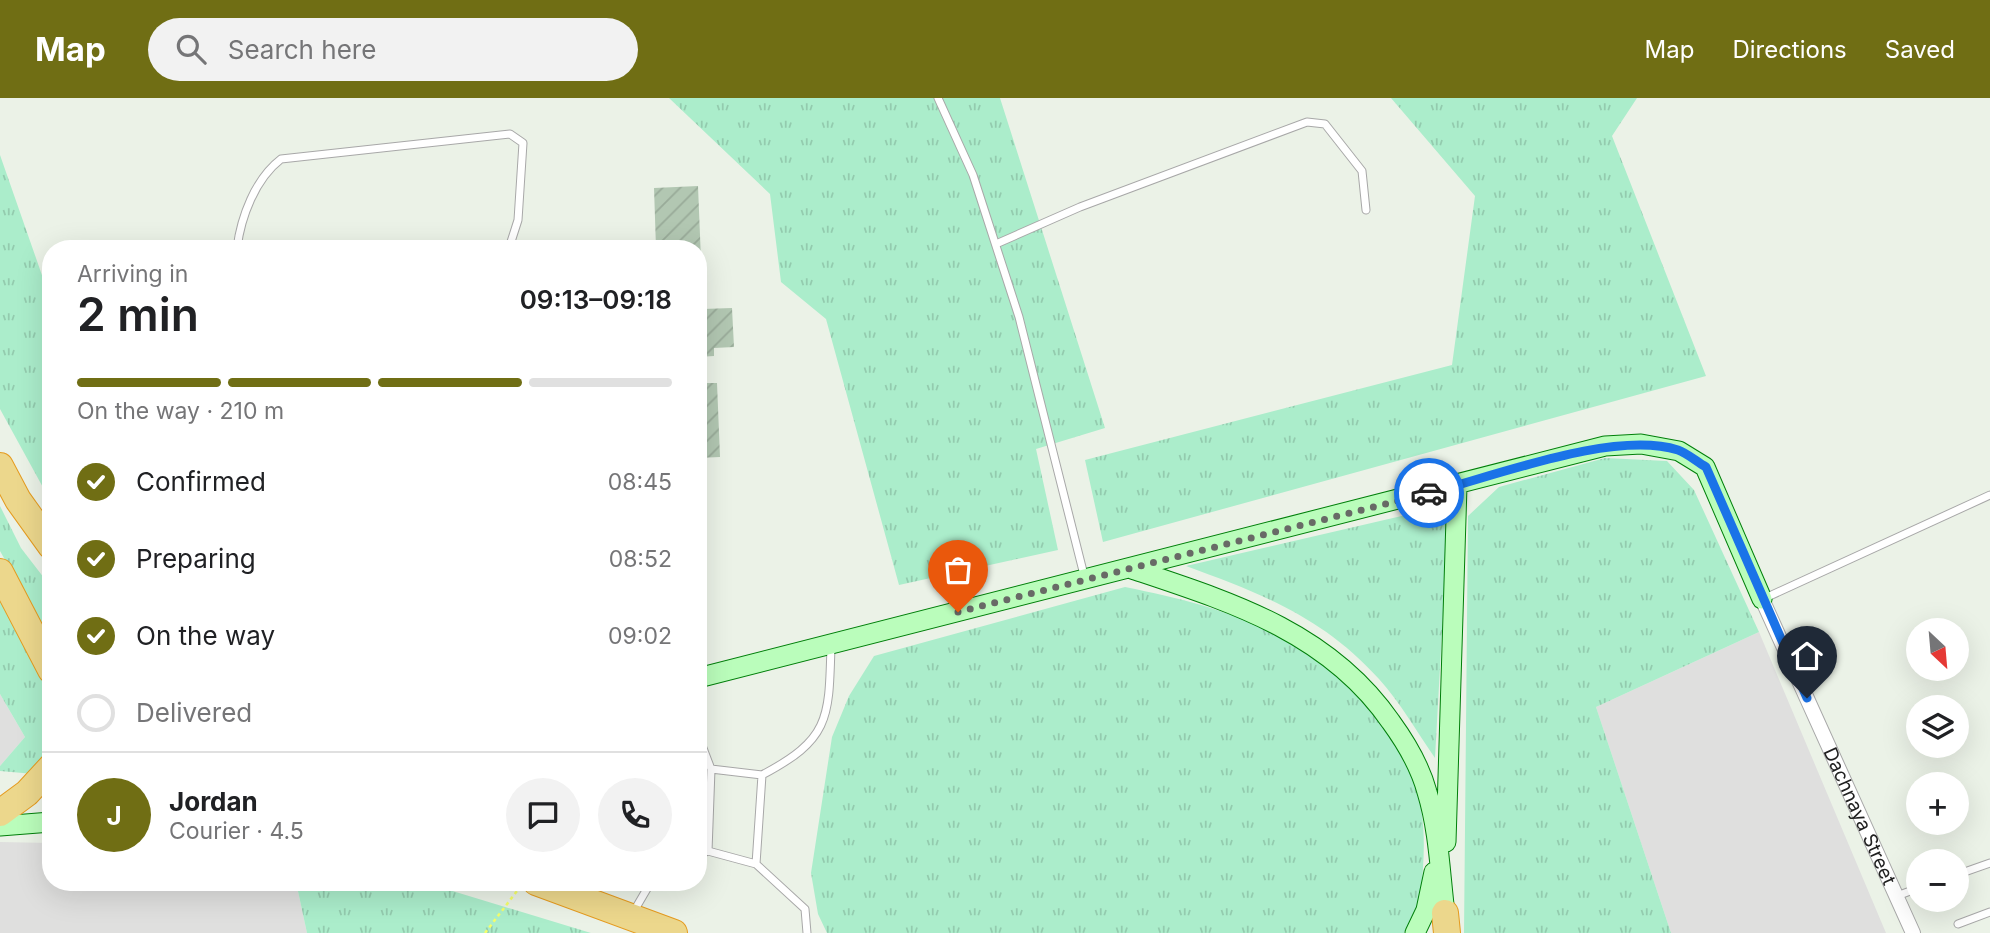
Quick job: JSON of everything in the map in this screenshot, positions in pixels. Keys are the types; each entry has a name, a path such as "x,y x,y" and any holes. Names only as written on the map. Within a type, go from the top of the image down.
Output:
{"highway":[{"path":"0,466 42,533"},
{"path":"0,572 42,653"},
{"path":"0,813 27,793 42,777"},
{"path":"560,891 674,933"}],"street":[{"name":"Dachnaya Street","path":"1457,486 1605,446 1641,444 1679,451 1706,467 1762,599 1913,933"},
{"path":"707,676 1457,486 1447,765 1446,923"},
{"path":"1131,569 1236,603 1293,631 1343,667 1377,701 1416,760 1436,830"},
{"path":"1446,923 1436,830 1447,765"},
{"path":"0,826 42,823"},
{"path":"1415,933 1426,910 1437,854"}],"lane":[{"path":"938,98 973,175 1019,317 1085,579"},
{"path":"996,244 1080,207 1307,121 1325,124 1363,171 1366,210"},
{"path":"238,240 239,229 254,194 267,170 281,159 510,134 523,143 518,220 512,240"},
{"path":"1762,599 1990,495"},
{"path":"711,769 762,775 797,757 819,735 830,689 831,644"},
{"path":"707,759 711,769 708,851 755,864 805,909 807,933"},
{"path":"755,864 762,775"},
{"path":"1969,870 1990,863"},
{"path":"630,918 646,891"},
{"path":"1896,896 1906,892"},
{"path":"1958,924 1990,912"}],"path":[{"path":"485,933 518,891"}],"shaded area":[{"path":"698,186 700,240 656,240 654,188"},
{"path":"732,308 734,347 714,348 714,356 707,356 707,309"},
{"path":"707,383 717,383 720,457 707,458"},
{"path":"1759,632 1886,933 1671,933 1596,707"},
{"path":"0,694 25,737 0,766"},
{"path":"0,842 42,843 42,891 298,891 307,933 0,933"}],"green space":[{"path":"669,98 1000,98 1105,428 1036,449 1058,550 899,585 826,319 781,282 770,194"},
{"path":"1391,98 1637,98 1612,136 1706,376 1103,542 1085,460 1452,365 1475,196"},
{"path":"0,155 42,275 42,486 0,409"},
{"path":"1605,458 1667,461 1694,490 1759,632 1596,707 1671,933 1464,933 1468,516 1499,487"},
{"path":"1449,505 1435,758 1387,688 1358,657 1336,639 1313,623 1266,598 1186,566"},
{"path":"0,506 21,548 42,575 42,625 0,551"},
{"path":"1125,587 1215,609 1278,635 1318,657 1367,703 1404,759 1417,789 1422,811 1422,892 1404,933 827,933 818,914 811,873 832,737 849,696 874,656"},
{"path":"0,596 29,648 42,678 42,762 34,774 0,771 0,766 25,737 0,694"},
{"path":"298,891 453,891 591,933 307,933"}],"way so far":[{"path":"958,612 1429,493"}],"route":[{"path":"1429,493 1605,446 1641,444 1679,451 1706,467 1807,698"}]}
